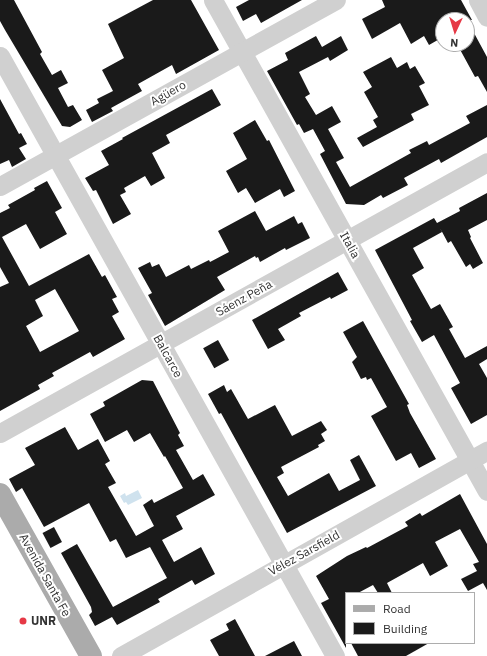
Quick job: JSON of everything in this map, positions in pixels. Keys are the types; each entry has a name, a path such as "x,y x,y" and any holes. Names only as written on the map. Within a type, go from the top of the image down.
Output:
{"main road":[{"name":"Avenida Santa Fe","path":"0,494 91,656"}],"street":[{"name":"Italia","path":"213,0 487,490"},
{"name":"Agüero","path":"0,186 336,0"},
{"path":"478,0 487,18"},
{"name":"Balcarce","path":"0,56 335,656"},
{"name":"Sáenz Peña","path":"0,433 487,162"},
{"name":"Vélez Sarsfield","path":"121,656 487,451"}],"water":[{"path":"138,490 142,498 128,505 126,502 124,503 120,496 125,493 126,496"}],"building":[{"path":"0,0 14,0 42,52 40,54 52,75 61,70 68,83 58,88 68,107 73,105 82,120 70,127 62,126 0,21"},
{"path":"153,0 191,0 219,50 176,74 172,65 138,84 142,91 111,108 113,111 92,122 86,110 99,103 97,99 113,91 102,70 124,58 108,24"},
{"path":"249,0 302,0 261,23 256,14 243,21 236,7"},
{"path":"382,0 461,0 468,12 435,12 435,42 429,45 424,36 411,44 400,23 372,39 362,19 385,7"},
{"path":"475,35 487,57 487,92 478,76 475,77 461,52 475,52"},
{"path":"316,36 322,47 341,36 348,50 330,61 328,57 299,72 310,94 305,97 316,115 332,106 341,122 328,129 344,158 336,162 350,187 411,153 409,150 427,141 429,145 470,123 466,116 487,105 487,137 441,163 439,159 404,178 408,185 383,198 381,195 364,205 346,204 320,154 325,151 313,129 304,133 299,124 297,125 267,71 288,60 285,53"},
{"path":"391,57 397,68 407,62 410,69 415,66 425,83 419,86 429,105 411,114 414,120 363,147 357,138 377,127 373,120 378,117 364,92 372,87 363,72"},
{"path":"212,89 221,105 166,135 170,143 152,153 165,178 151,186 145,176 124,188 126,192 120,195 131,214 113,224 96,190 93,191 85,178 109,165 101,151"},
{"path":"0,99 19,134 21,133 27,144 19,148 26,159 12,167 9,160 0,164"},
{"path":"255,120 267,141 269,140 295,191 284,197 280,189 255,203 246,188 238,193 226,171 247,159 233,133"},
{"path":"47,181 62,208 55,212 67,234 40,249 26,224 2,237 29,286 89,254 102,277 105,275 117,297 112,299 119,312 112,316 125,339 93,357 90,352 52,373 54,376 38,385 40,389 0,411 0,287 9,283 0,267 0,213 10,208 8,205 35,190 34,188","holes":["55,289 79,331 40,352 26,326 43,316 35,300"]},
{"path":"487,193 487,220 468,230 471,237 470,238 483,263 473,269 470,264 466,267 451,241 448,243 440,228 442,232 413,248 424,268 412,275 431,309 440,304 453,327 449,329 465,358 487,346 487,359 479,364 487,378 487,415 471,424 451,388 460,383 434,335 422,342 375,250 434,218 437,223 460,211 459,208"},
{"path":"255,211 266,231 294,216 298,224 302,222 310,238 286,250 285,248 260,262 258,257 256,258 255,256 217,277 225,290 165,326 148,295 152,293 138,268 150,262 152,267 159,264 166,277 189,265 191,269 209,260 210,262 229,252 218,231"},
{"path":"338,272 348,290 331,299 330,297 299,313 301,316 278,329 285,340 268,349 252,320"},
{"path":"363,321 409,404 407,405 410,413 436,459 419,468 411,453 396,461 371,416 387,407 371,378 367,380 366,377 361,379 352,362 357,357 343,332"},
{"path":"218,340 229,360 214,368 203,348"},
{"path":"142,380 153,381 180,433 178,435 184,446 176,450 193,480 203,474 215,495 176,516 183,529 162,540 174,562 201,547 215,574 195,585 192,580 158,599 160,602 117,625 112,617 95,626 89,615 92,612 91,607 61,553 77,544 113,607 167,578 150,547 126,558 116,539 110,542 89,503 44,527 22,488 16,492 9,479 35,465 25,448 65,427 78,450 98,439 110,461 105,464 116,483 108,487 136,536 154,526 143,505 152,499 154,503 183,488 165,456 164,457 150,433 134,442 127,430 105,442 90,414 105,406 103,402"},
{"path":"224,385 227,392 231,389 248,419 275,405 292,436 321,421 327,430 321,434 325,441 318,445 319,447 281,467 284,473 277,477 288,496 329,473 339,491 360,480 350,460 359,455 376,486 287,533 221,413 219,414 208,394"},
{"path":"460,494 487,544 487,590 483,583 468,591 461,579 477,571 473,564 479,562 460,529 435,542 448,566 430,576 423,563 387,583 392,592 377,592 373,585 360,592 345,592 346,648 321,603 329,599 316,576 347,556 366,547 367,548 408,526 405,522 420,513 422,516"},
{"path":"54,527 62,542 51,548 43,533"},
{"path":"235,619 255,656 219,656 210,640 229,630 226,624"},
{"path":"294,641 302,656 265,656"},
{"path":"352,644 427,644 406,656 358,656"}],"place":[{"name":"UNR","path":"23,621"}]}
